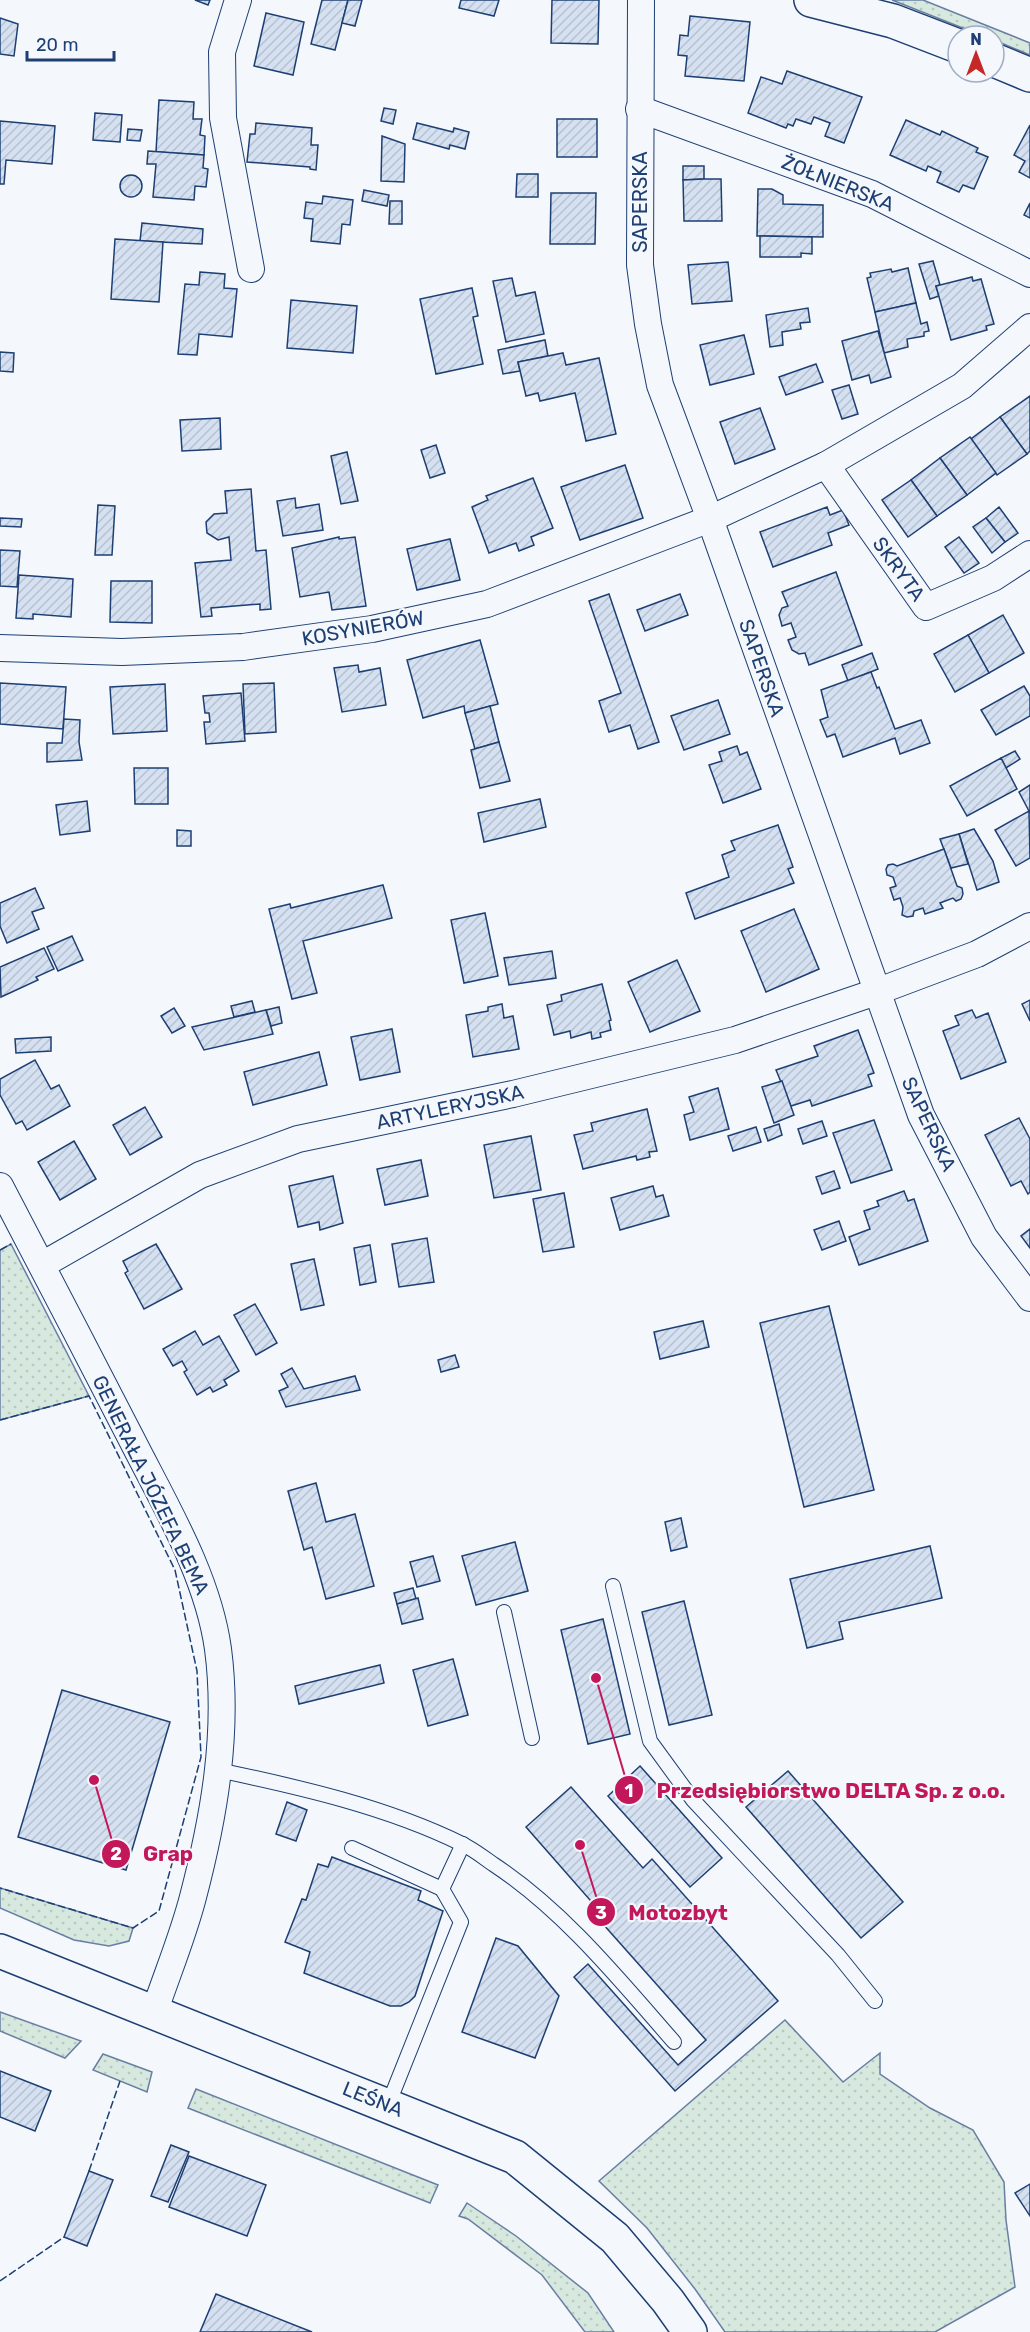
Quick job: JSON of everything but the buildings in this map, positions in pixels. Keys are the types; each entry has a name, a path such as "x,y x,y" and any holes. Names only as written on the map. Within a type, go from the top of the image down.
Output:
{"street":[{"path":"238,0 222,52 223,118 251,269"},
{"name":"SAPERSKA","path":"641,0 640,265 648,324 660,385 710,519 921,1115 984,1237 1030,1298"},
{"path":"811,0 893,21 946,41"},
{"path":"1006,65 1030,75"},
{"name":"ŻOŁNIERSKA","path":"639,109 872,194 1030,274"},
{"path":"710,519 826,465 962,386 1030,327"},
{"name":"SKRYTA","path":"826,465 926,607 993,578 1030,554"},
{"name":"KOSYNIERÓW","path":"0,648 122,652 243,647 372,629 487,604 710,519"},
{"name":"ARTYLERYJSKA","path":"42,1265 200,1175 298,1138 513,1094 735,1040 876,992 977,954 1030,926"},
{"name":"GENERAŁA JÓZEFA BEMA","path":"0,1186 159,1494 204,1589 218,1647 220,1755 210,1820 193,1898 154,2013"},
{"name":"LEŚNA","path":"0,1951 515,2157 615,2238 668,2301 690,2332"}],"lane":[{"path":"613,1586 650,1741 693,1800 838,1955 875,2001"},
{"path":"504,1612 532,1738"},
{"path":"218,1770 272,1781 377,1810 463,1844 525,1885 554,1912 601,1958 675,2042"},
{"path":"442,1889 463,1844"},
{"path":"352,1848 442,1889 461,1922 388,2105"}],"shaded area":[{"path":"892,0 923,0 983,24 953,24"},
{"path":"1006,33 1030,43 1030,55 1006,45"},
{"path":"11,1244 89,1396 0,1420 0,1250"},
{"path":"0,1888 133,1928 129,1941 109,1946 74,1940 0,1908"},
{"path":"0,2012 81,2041 65,2058 0,2031"},
{"path":"785,2020 843,2082 880,2053 880,2074 930,2108 973,2130 1004,2182 1006,2220 1015,2287 935,2332 725,2332 695,2289 647,2228 599,2181"},
{"path":"103,2054 152,2072 147,2092 93,2070"},
{"path":"196,2089 438,2185 430,2203 188,2108"},
{"path":"467,2203 516,2236 588,2293 614,2332 585,2332 542,2275 468,2219 459,2216"}],"fence":[{"path":"0,1250 11,1244"},
{"path":"0,1420 89,1396 175,1570 197,1671 201,1757 159,1911 133,1928 0,1888"},
{"path":"89,2171 120,2081"},
{"path":"0,2281 64,2237"}],"place":[{"name":"Przedsiębiorstwo DELTA Sp. z o.o.","path":"596,1678"},
{"name":"Grap","path":"94,1780"},
{"name":"Motozbyt","path":"580,1845"}]}
